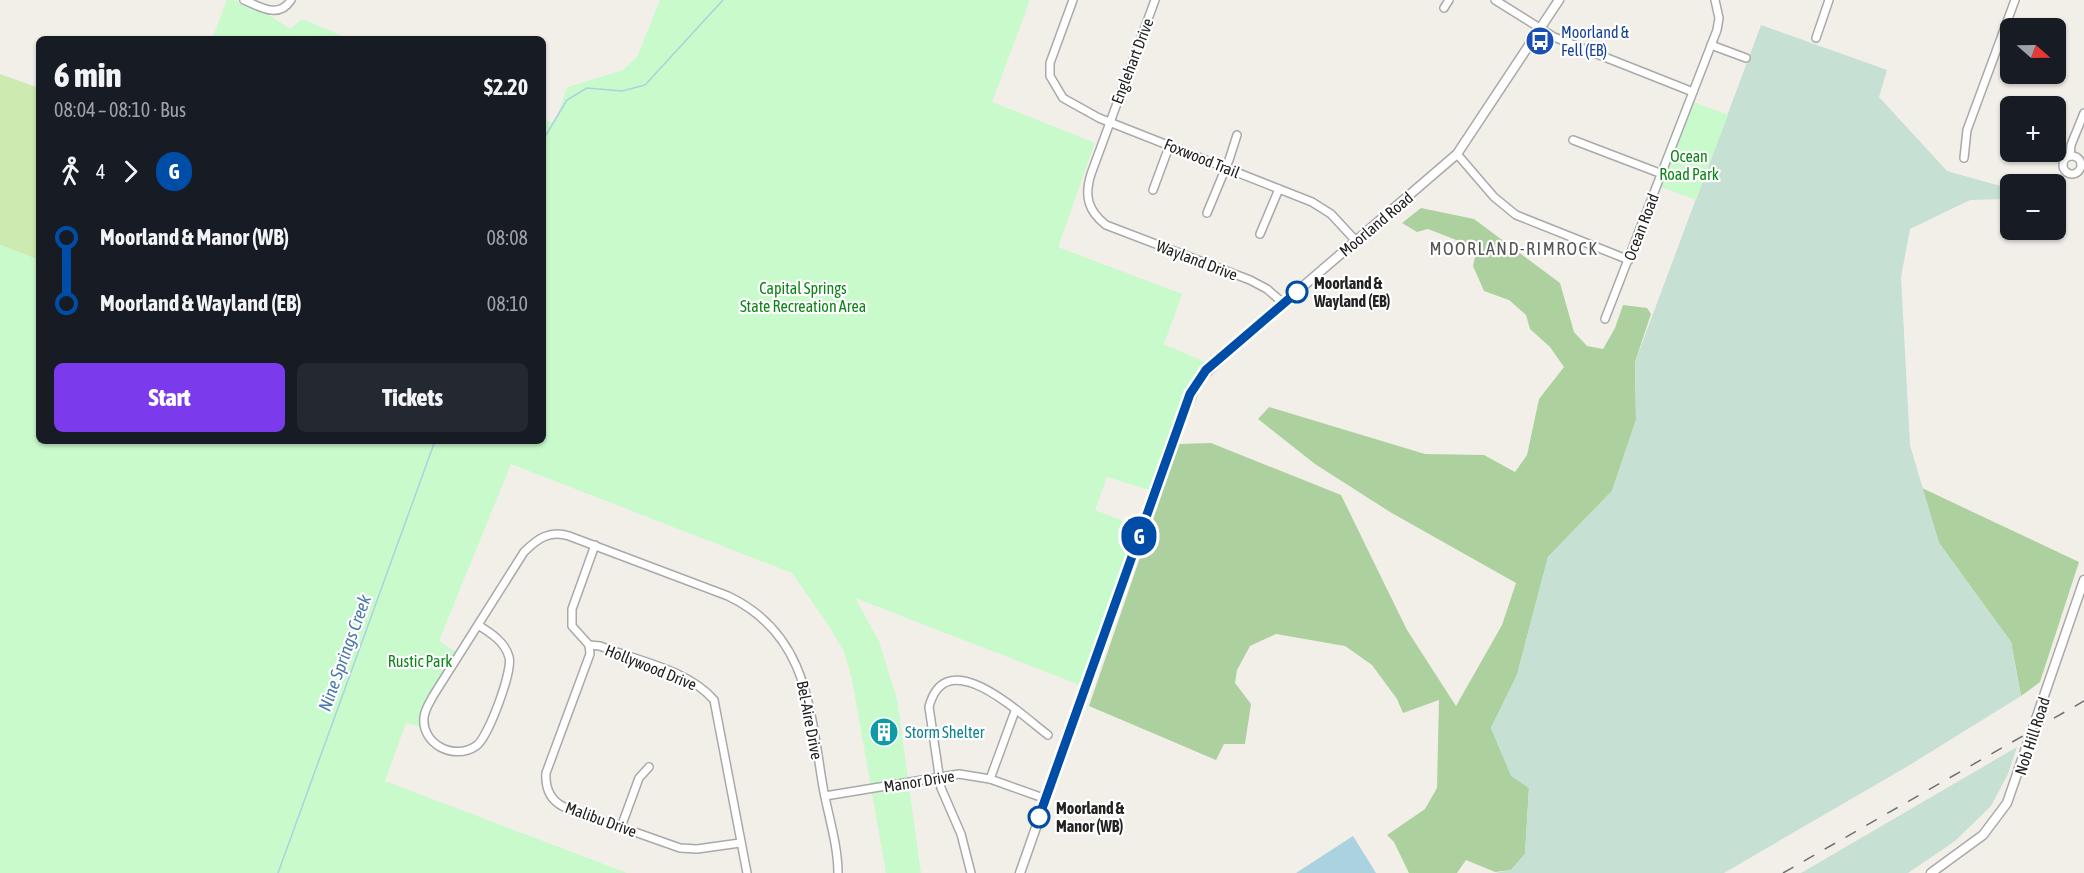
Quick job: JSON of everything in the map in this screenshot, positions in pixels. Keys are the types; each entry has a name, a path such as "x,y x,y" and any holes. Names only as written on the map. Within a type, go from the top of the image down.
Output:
{"street":[{"path":"244,0 267,10 279,11 285,8 291,0"},
{"name":"Foxwood Trail","path":"1073,0 1050,63 1050,76 1063,98 1109,121 1170,144 1326,210 1356,241"},
{"name":"Englehart Drive","path":"1106,225 1095,216 1088,204 1087,186 1155,0"},
{"path":"1444,8 1449,0"},
{"path":"1495,0 1540,30 1693,92"},
{"name":"Moorland Road","path":"1020,873 1190,394 1206,370 1457,154 1559,0"},
{"name":"Ocean Road","path":"1605,319 1711,45 1719,18 1715,0"},
{"path":"1816,38 1830,0"},
{"path":"1964,158 1967,130 2015,0"},
{"path":"1711,45 1746,58"},
{"path":"2070,156 2071,145 2084,112"},
{"path":"1207,213 1237,135"},
{"path":"1573,140 1662,174"},
{"path":"1153,190 1170,144"},
{"path":"1457,154 1494,197 1516,215 1629,260"},
{"path":"1260,234 1279,189"},
{"name":"Wayland Drive","path":"1106,225 1250,280 1267,289 1283,303"},
{"name":"Bel-Aire Drive","path":"478,625 504,646 510,662 484,738 467,750 446,750 430,737 424,716 478,625 524,552 542,537 561,534 595,544 728,596 758,613 775,629 790,650 803,679 838,873"},
{"name":"Hollywood Drive","path":"595,544 572,609 572,626 589,645 594,644 685,678 700,686 714,700 747,873"},
{"name":"Nob Hill Road","path":"1931,873 1943,870 1983,835 2007,803 2084,580"},
{"name":"Malibu Drive","path":"589,645 590,654 546,773 546,786 558,804 686,848 740,843"},
{"path":"970,873 961,834 947,807 939,777 929,707 933,695 945,683 959,681 974,683 998,695 1015,711 1048,735"},
{"path":"990,779 1015,711"},
{"path":"621,827 639,778 649,767"},
{"name":"Manor Drive","path":"825,796 959,774 990,779 1046,799"}],"green space":[{"path":"227,0 252,6 290,29 302,19 343,36 213,36"},
{"name":"Capital Springs State Recreation Area","path":"660,0 1030,0 992,102 1095,143 1058,247 1182,294 1164,344 1205,362 1186,389 1149,490 1107,477 1095,510 1136,526 1080,685 855,598 879,641 897,699 921,873 886,873 852,679 844,652 792,573 511,464 439,641 456,652 428,697 421,727 406,723 385,781 627,873 0,873 0,245 36,259 36,444 546,444 546,120 553,123 568,87 623,70 637,57"},
{"path":"1761,25 1887,70 1879,97 1947,171 2000,186 2000,199 1970,200 1910,229 1901,277 1910,445 1939,543 2011,642 2021,696 1908,766 1724,873 1495,873 1511,870 1525,854 1529,788 1511,776 1491,728 1517,675 1548,557 1612,491 1636,420 1635,362"},
{"path":"0,74 36,87 36,259 0,245"},
{"name":"Ocean Road Park","path":"1694,102 1728,115 1696,200 1661,187"},
{"path":"1421,208 1474,219 1560,283 1574,332 1587,346 1603,349 1615,328 1623,305 1647,308 1651,314 1635,362 1636,420 1612,491 1548,557 1517,675 1491,728 1511,775 1529,788 1525,854 1511,870 1495,872 1466,860 1457,873 1409,873 1394,842 1387,835 1425,809 1437,788 1439,700 1403,713 1397,699 1372,665 1345,646 1276,634 1250,646 1237,670 1235,683 1251,704 1245,744 1224,744 1216,760 1089,706 1179,444 1211,443 1341,495 1407,630 1456,706 1502,625 1516,583 1390,512 1315,464 1258,419 1269,407 1425,454 1484,455 1515,472 1527,455 1539,399 1564,367 1550,347 1530,329 1526,315 1509,300 1484,291 1473,266 1477,248 1428,229 1417,232 1402,223"},
{"path":"1922,488 2079,562 2040,682 2021,696 2011,642 1939,543"},
{"path":"2017,747 2008,774 1991,806 1955,841 1908,873 1801,873"}],"water":[{"path":"1353,836 1376,873 1296,873"}],"waterway":[{"name":"Nine Springs Creek","path":"546,135 567,100 587,88 622,91 645,85 723,0"},
{"name":"Nine Springs Creek","path":"278,873 434,444"}],"railway":[{"path":"1783,873 2084,701"}],"bus line":[{"name":"G","path":"1039,817 1190,394 1206,370 1297,292"}],"place":[{"name":"Moorland & Fell (EB)","path":"1540,41"},
{"name":"Moorland & Wayland (EB)","path":"1297,292"},
{"name":"Storm Shelter","path":"884,732"},
{"name":"Moorland & Manor (WB)","path":"1039,817"}],"district":[{"name":"MOORLAND-RIMROCK","path":"1514,249"}],"park label":[{"name":"Rustic Park","path":"420,661"}]}
